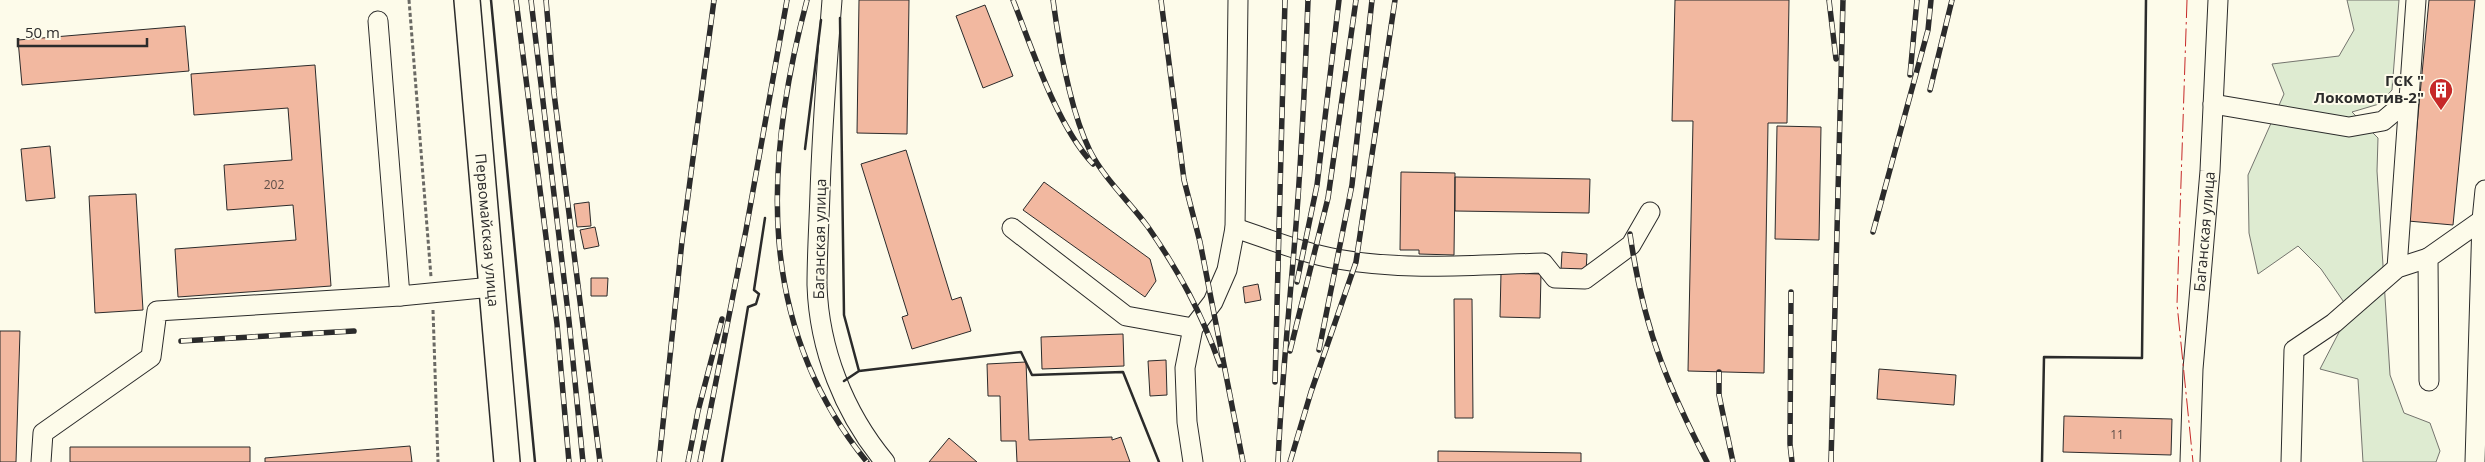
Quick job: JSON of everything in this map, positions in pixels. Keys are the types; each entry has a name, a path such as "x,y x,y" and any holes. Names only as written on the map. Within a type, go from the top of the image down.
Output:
{"main road":[{"name":"Первомайская улица","path":"467,0 507,462"}],"street":[{"name":"Баганская улица","path":"832,0 822,133 817,285 821,322 835,377 849,411 868,441 885,462"},
{"path":"1193,462 1187,422 1186,368 1193,328 1213,302 1227,270 1235,228 1238,0"},
{"name":"Баганская улица","path":"2190,462 2193,369 2210,171 2218,0"},
{"path":"2397,268 2416,0"},
{"path":"378,21 400,296"},
{"path":"2213,104 2349,127 2382,121 2408,100"},
{"path":"2475,462 2485,190"},
{"path":"1235,228 1314,254 1338,259 1438,267 1544,263 1555,278 1585,279 1631,245 1650,212"},
{"path":"2291,462 2294,350 2334,323 2397,268 2428,258 2484,220"},
{"path":"1012,228 1126,316 1193,328"},
{"path":"2428,258 2429,381"},
{"path":"42,462 44,434 152,357 157,311 400,296 492,287"}],"path":[{"path":"409,0 432,293 438,462"}],"green space":[{"path":"2347,0 2399,0 2392,90 2379,104 2352,112 2378,138 2377,171 2390,375 2404,413 2430,423 2440,451 2436,462 2363,462 2358,379 2320,369 2350,311 2321,269 2298,246 2258,274 2249,233 2248,175 2284,94 2272,64 2339,56 2354,30"}],"building":[{"path":"859,0 909,0 907,134 857,133"},
{"path":"1675,0 1789,0 1787,123 1768,123 1764,373 1688,371 1693,121 1672,121"},
{"name":"ГСК \" Локомотив-2\"","path":"2429,0 2475,0 2453,225 2408,221"},
{"path":"985,5 1013,76 983,88 956,16"},
{"path":"185,26 189,71 22,85 18,40"},
{"path":"315,65 331,286 178,297 175,249 296,240 293,205 227,210 224,165 292,160 288,108 194,115 191,74"},
{"path":"1777,126 1821,127 1819,240 1775,239"},
{"path":"50,146 55,198 26,201 21,149"},
{"path":"906,150 952,300 961,297 971,331 912,349 902,317 908,315 861,164"},
{"path":"1401,172 1455,173 1454,255 1419,254 1419,250 1400,250"},
{"path":"1455,177 1590,179 1589,213 1455,211"},
{"path":"1044,182 1150,259 1156,281 1145,297 1023,210"},
{"path":"136,194 143,310 95,313 89,196"},
{"path":"589,202 591,226 577,227 574,204"},
{"path":"595,227 599,246 584,249 580,230"},
{"path":"1562,252 1587,254 1586,272 1561,270"},
{"path":"1501,273 1541,274 1540,318 1500,317"},
{"path":"591,278 608,278 607,296 591,296"},
{"path":"1258,284 1261,300 1245,303 1243,287"},
{"path":"1454,299 1472,299 1473,418 1455,418"},
{"path":"0,331 20,331 16,462 0,462"},
{"path":"1123,334 1124,366 1042,369 1041,337"},
{"path":"1166,360 1167,395 1150,396 1148,361"},
{"path":"1026,362 1029,440 1112,437 1112,440 1121,437 1130,462 1017,462 1016,441 1001,441 1000,396 988,396 987,364"},
{"path":"1879,369 1956,375 1954,405 1877,399"},
{"path":"2064,416 2172,419 2171,455 2063,452"},
{"path":"949,438 977,462 929,462"},
{"path":"410,446 412,462 265,462 265,458"},
{"path":"70,447 250,447 250,462 70,462"},
{"path":"1438,451 1581,453 1581,462 1438,462"}],"railway":[{"path":"516,0 557,324 569,462"},
{"path":"531,0 569,321 583,462"},
{"path":"546,0 554,93 600,462"},
{"path":"659,462 682,241 714,0"},
{"path":"700,462 746,230 787,0"},
{"path":"807,0 782,121 778,181 779,240 787,298 804,355 831,409 867,462"},
{"path":"1013,0 1037,64 1057,108 1080,148 1093,164"},
{"path":"1053,0 1058,37 1071,97 1090,151 1110,181 1141,217 1170,261 1189,293 1220,365"},
{"path":"1161,0 1184,180 1200,242 1243,462"},
{"path":"1275,382 1285,0"},
{"path":"1278,462 1299,188 1308,0"},
{"path":"1297,282 1317,185 1339,0"},
{"path":"1290,351 1328,198 1356,0"},
{"path":"1319,350 1352,185 1372,0"},
{"path":"1290,462 1311,392 1356,262 1395,0"},
{"path":"1829,0 1836,59"},
{"path":"1831,462 1843,0"},
{"path":"1910,75 1917,0"},
{"path":"1873,232 1928,30 1931,0"},
{"path":"1930,90 1952,0"},
{"path":"1630,234 1642,298 1656,346 1677,400 1707,462"},
{"path":"1791,292 1790,444 1792,462"},
{"path":"688,462 698,411 722,319"},
{"path":"181,341 354,331"},
{"path":"1719,372 1719,395 1733,462"}],"wall":[{"path":"491,0 535,462"},
{"path":"2042,462 2044,357 2142,358 2146,0"},
{"path":"840,18 844,315 859,371"},
{"path":"805,149 821,20"},
{"path":"722,462 748,307 756,304 759,294 754,290 765,218"},
{"path":"844,381 859,371 1021,352 1032,375 1123,372 1159,462"}],"power":[{"path":"2187,0 2177,304 2193,462"}],"place":[{"name":"ГСК \" Локомотив-2\"","path":"2441,111"}]}
